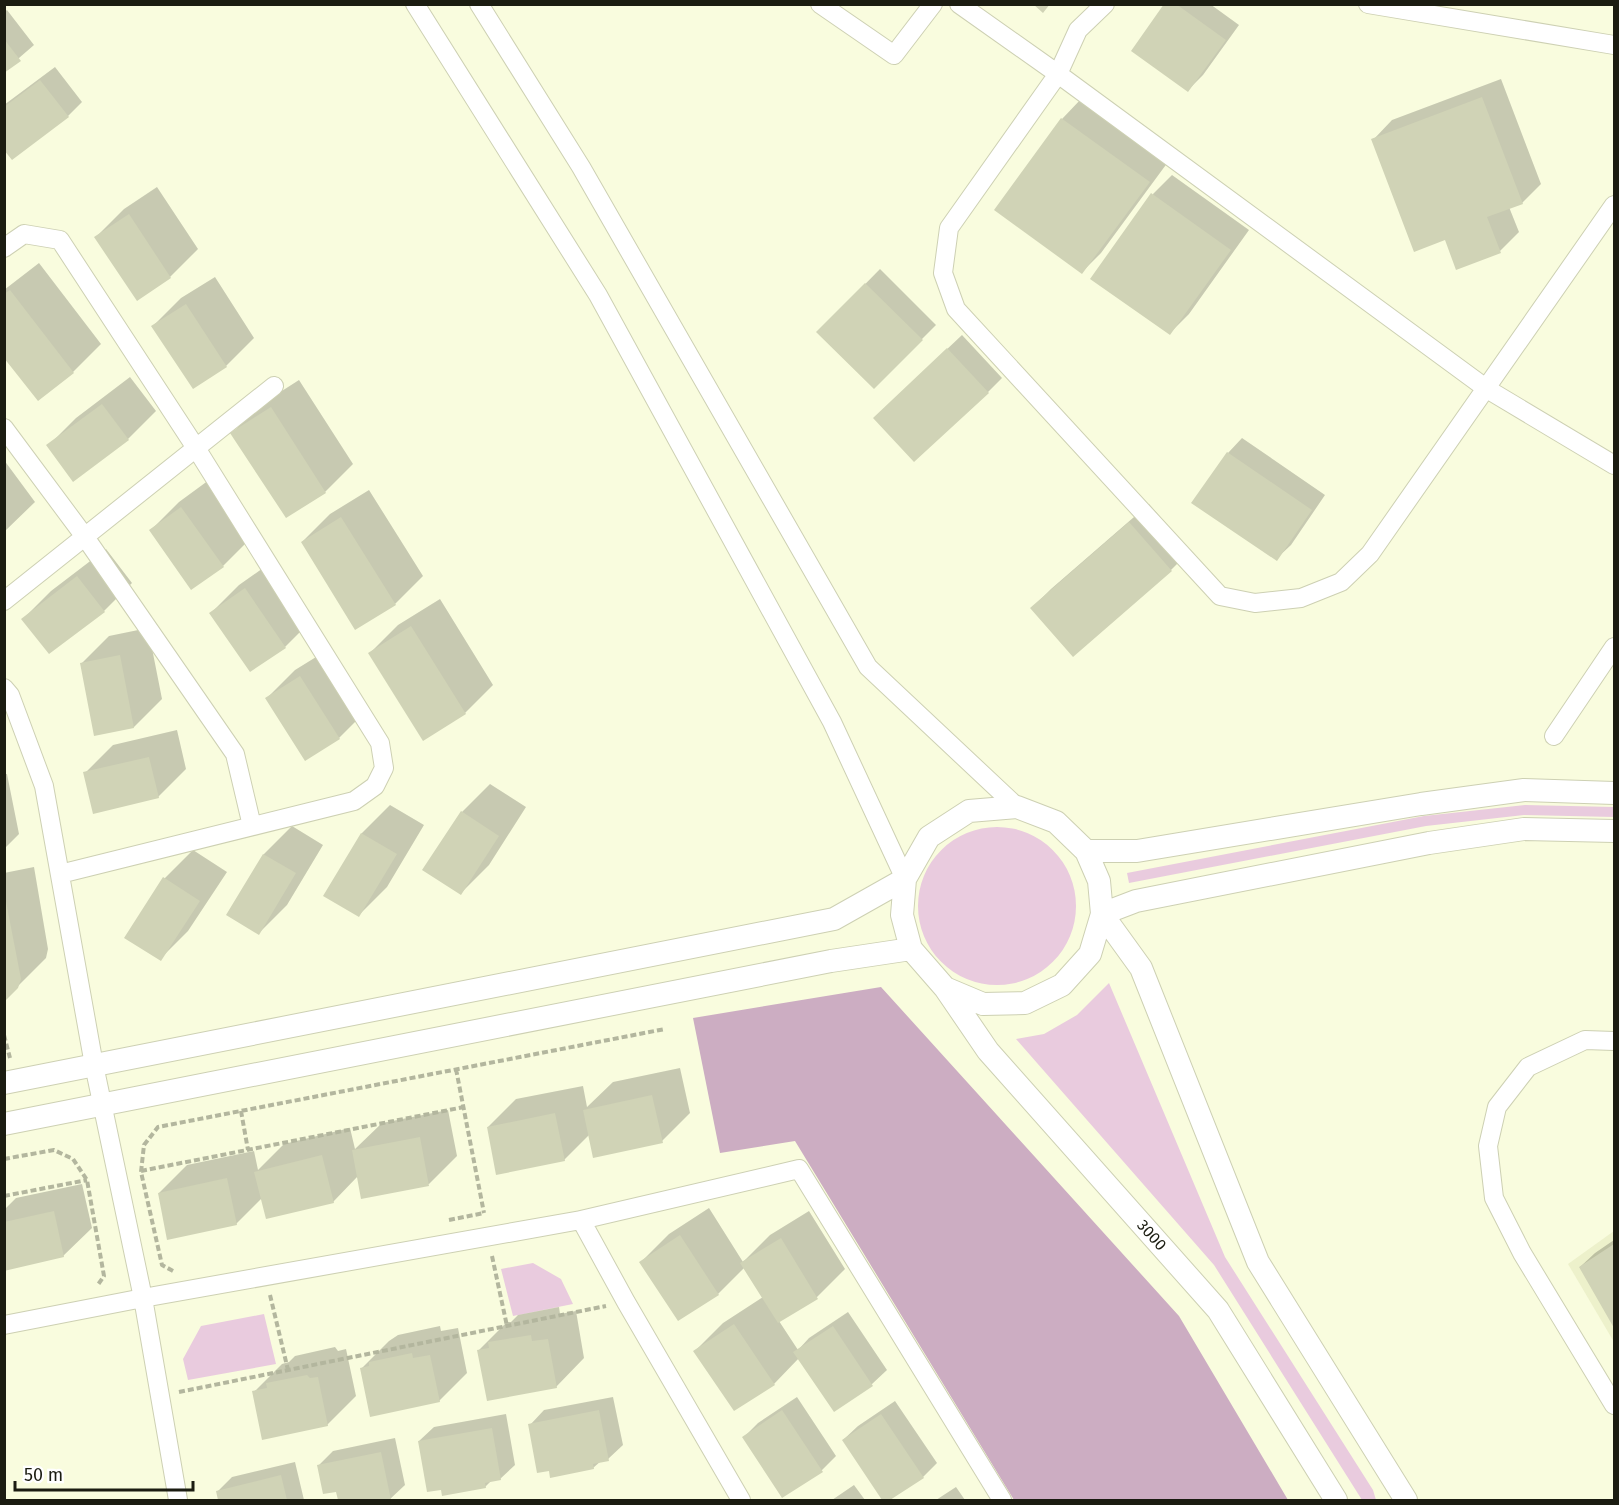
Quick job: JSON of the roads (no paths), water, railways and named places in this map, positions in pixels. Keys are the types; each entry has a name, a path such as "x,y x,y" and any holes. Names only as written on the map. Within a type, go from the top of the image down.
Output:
{"street":[{"path":"415,4 598,296 832,722 905,879"},
{"path":"479,4 581,167 868,667 1017,807 1056,822 1086,851 1099,881 1102,914 1090,954 1062,985 1025,1003 983,1004 945,988 911,949 902,915 905,879 929,837 969,811 1017,807"},
{"path":"820,4 894,55 933,4"},
{"path":"959,4 1487,389 1614,465"},
{"path":"1105,4 1078,30 1058,74 949,228 943,273 956,309 1220,596 1255,603 1300,598 1341,582 1370,554 1614,205"},
{"path":"1368,4 1614,45"},
{"path":"4,248 24,234 60,240 196,448 380,743 384,768 375,786 354,801 60,874"},
{"path":"4,601 274,386"},
{"path":"4,428 85,537 235,754 252,826"},
{"path":"1554,736 1614,647"},
{"path":"4,688 9,695 44,786 101,1105 143,1298 178,1500"},
{"path":"1086,851 1137,851 1421,804 1524,790 1614,793"},
{"path":"1102,914 1136,901 1429,843 1524,830 1614,831"},
{"path":"8,1076 94,1065 834,919 905,879"},
{"path":"1102,914 1141,968 1258,1262 1406,1500"},
{"path":"4,1124 819,963 911,949"},
{"name":"3000","path":"945,988 988,1051 1218,1310 1336,1500"},
{"path":"1614,1041 1585,1040 1528,1067 1497,1107 1488,1146 1494,1198 1522,1254 1614,1406"},
{"path":"4,1325 581,1220 799,1169 1002,1500"},
{"path":"581,1220 741,1500"}]}
